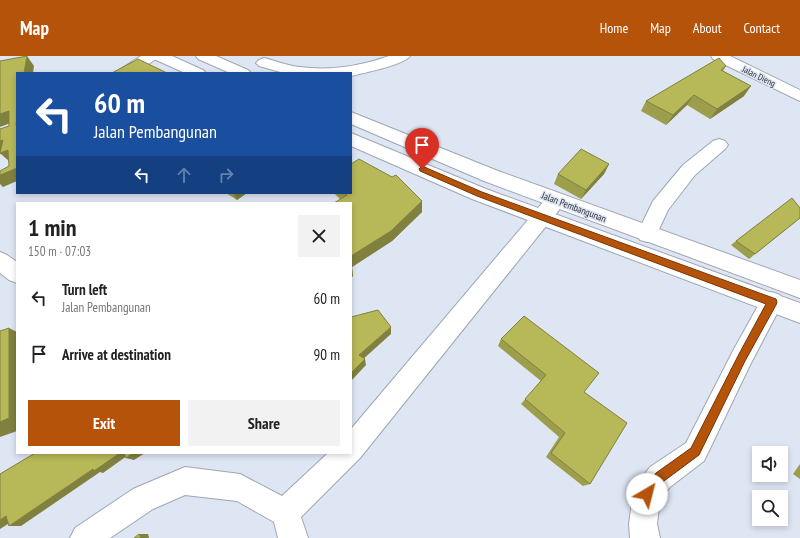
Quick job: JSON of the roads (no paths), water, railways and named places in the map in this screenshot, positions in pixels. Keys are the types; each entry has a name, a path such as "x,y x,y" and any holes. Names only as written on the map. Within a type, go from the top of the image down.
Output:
{"street":[{"path":"126,72 152,56"},
{"path":"159,56 196,72"},
{"path":"203,56 241,72"},
{"path":"253,72 267,59 298,71 345,72 377,66 403,56"},
{"name":"Jalan Dieng","path":"718,56 794,89"},
{"name":"Jalan Pembangunan","path":"352,118 491,176 800,289"},
{"name":"Jalan Pembangunan","path":"352,139 479,194 800,313"},
{"path":"647,234 660,206 689,170 719,145"},
{"path":"352,448 556,200"},
{"path":"0,261 16,273"},
{"path":"645,538 643,524 647,494 660,477 695,452 738,364 772,302"},
{"path":"85,538 143,499 185,481 240,488 289,525 346,454"}]}
